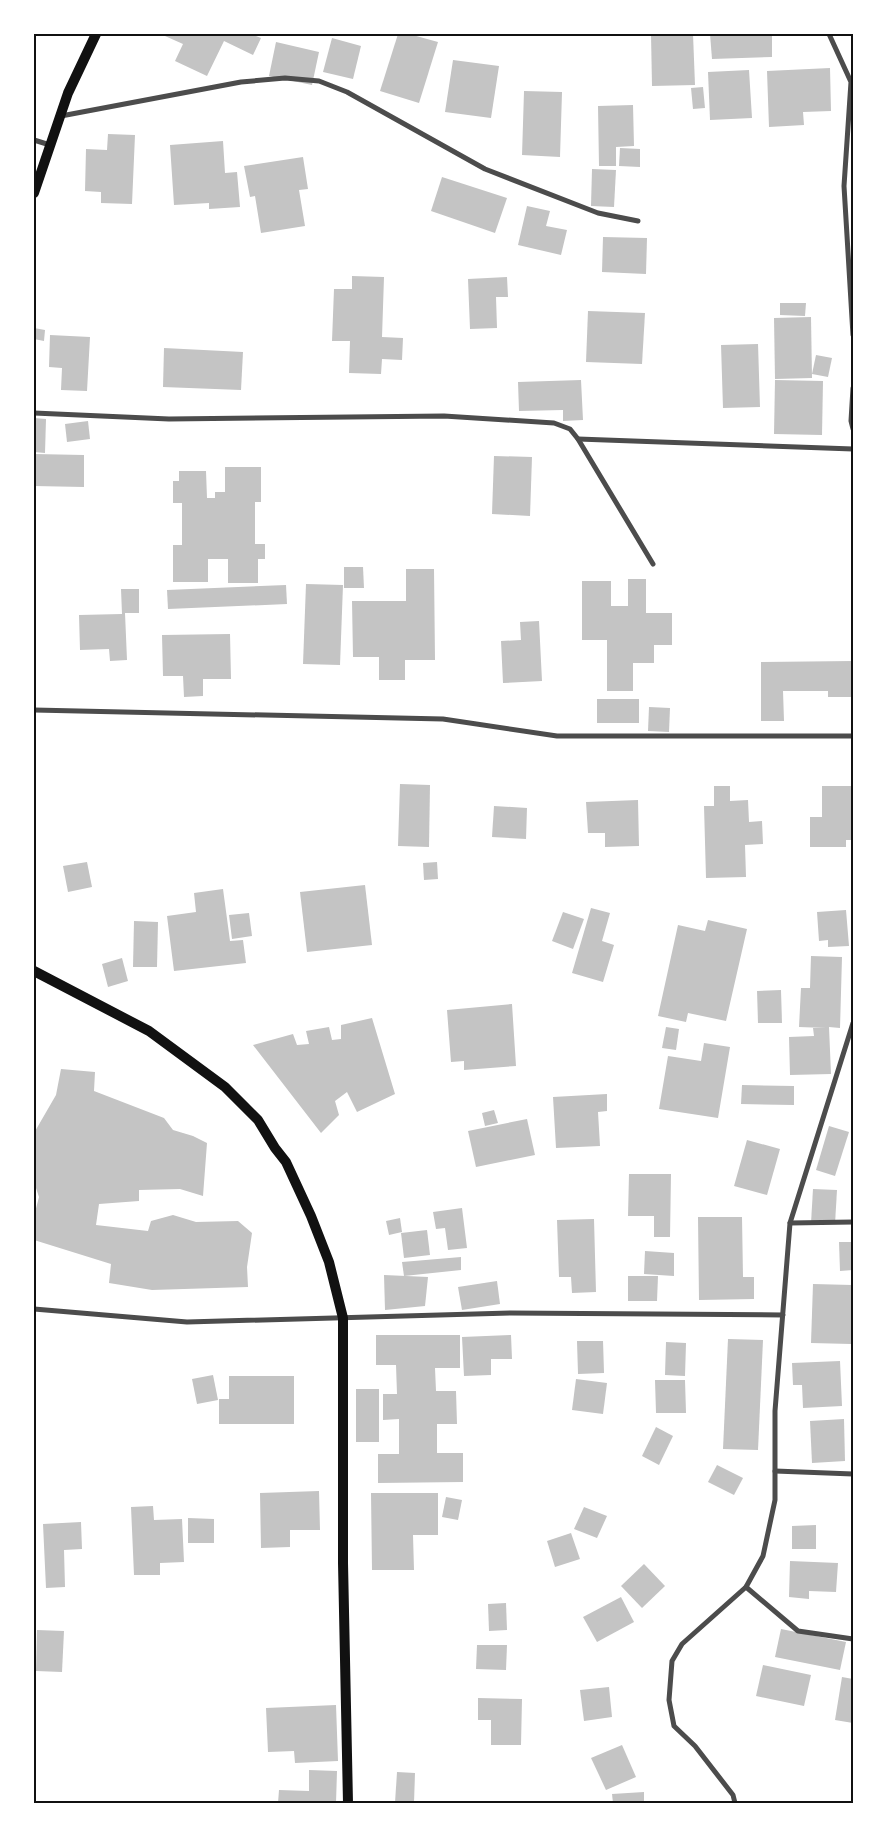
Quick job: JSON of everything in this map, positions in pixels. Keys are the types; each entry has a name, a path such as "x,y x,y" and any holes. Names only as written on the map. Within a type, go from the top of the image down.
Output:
{"main road":[{"path":"34,193 68,92 96,34"},
{"path":"34,971 149,1031 224,1087 258,1120 274,1148 286,1162 311,1216 329,1262 342,1318 342,1563 348,1803"}],"street":[{"path":"829,34 850,82 844,186 853,336"},
{"path":"60,116 241,82 285,78 319,81 347,92 484,169 598,213 638,221"},
{"path":"34,140 50,145"},
{"path":"853,388 851,421 853,428"},
{"path":"34,413 169,419 385,416 507,419 554,423 570,430 578,439 653,564"},
{"path":"578,439 853,449"},
{"path":"34,710 443,720 558,736 853,736"},
{"path":"735,1803 732,1795 695,1746 674,1726 669,1700 672,1661 682,1644 746,1587 763,1556 775,1500 775,1411 790,1223 853,1023"},
{"path":"790,1223 853,1222"},
{"path":"34,1310 187,1322 510,1313 783,1315"},
{"path":"775,1471 853,1474"},
{"path":"746,1587 798,1631 853,1639"}],"building":[{"path":"166,34 251,34 261,38 253,55 224,41 207,76 175,61 183,44 165,36"},
{"path":"398,34 409,34 438,42 419,103 380,91"},
{"path":"651,34 693,34 695,85 652,86"},
{"path":"710,34 772,34 772,57 712,59"},
{"path":"332,38 361,46 353,79 323,72"},
{"path":"276,42 319,52 312,85 269,76"},
{"path":"453,60 499,66 491,118 445,112"},
{"path":"830,68 831,111 803,112 804,125 769,127 767,71"},
{"path":"749,70 752,118 710,120 708,72"},
{"path":"703,87 705,108 693,109 691,88"},
{"path":"524,91 562,92 560,157 522,155"},
{"path":"633,105 634,146 616,147 616,166 599,166 598,106"},
{"path":"108,134 135,135 132,204 101,203 101,192 85,191 86,149 107,150"},
{"path":"223,141 225,173 237,172 240,207 209,209 209,203 174,205 170,145"},
{"path":"620,148 640,149 640,167 619,166"},
{"path":"303,157 308,189 299,190 305,226 261,233 255,196 250,197 244,166"},
{"path":"592,169 616,170 614,207 591,206"},
{"path":"442,177 507,198 495,233 431,211"},
{"path":"527,206 550,211 546,226 567,230 561,255 518,245"},
{"path":"603,237 647,238 646,274 602,272"},
{"path":"352,276 384,277 382,337 403,338 402,360 382,359 381,374 349,373 350,341 332,341 334,289 352,289"},
{"path":"507,277 508,297 496,297 497,328 470,329 468,279"},
{"path":"780,303 806,303 805,316 780,315"},
{"path":"588,311 645,313 642,364 586,362"},
{"path":"811,317 812,378 775,379 774,318"},
{"path":"34,328 45,330 44,341 34,339"},
{"path":"50,335 90,337 87,391 61,390 62,368 49,367"},
{"path":"758,344 760,407 723,408 721,345"},
{"path":"164,348 243,352 241,390 163,387"},
{"path":"816,355 832,358 828,377 812,374"},
{"path":"581,380 583,420 563,421 563,410 519,411 518,382"},
{"path":"775,380 823,381 822,435 774,434"},
{"path":"34,418 46,419 45,453 34,452"},
{"path":"88,421 90,439 67,442 65,424"},
{"path":"34,454 84,455 84,487 34,486"},
{"path":"494,456 532,457 530,516 492,514"},
{"path":"225,467 261,467 261,502 255,502 255,544 265,544 265,559 258,559 258,583 228,583 228,559 208,559 208,582 173,582 173,545 182,545 182,503 173,503 173,481 179,481 179,471 206,471 207,498 215,498 215,492 225,492"},
{"path":"344,567 363,567 364,588 344,588"},
{"path":"406,569 434,569 435,660 405,660 405,680 379,680 379,657 353,657 352,601 406,601"},
{"path":"628,579 646,579 646,613 672,613 672,645 654,645 654,663 633,663 633,691 607,691 607,640 582,640 582,581 611,581 611,606 628,606"},
{"path":"306,584 343,585 340,665 303,664"},
{"path":"286,585 287,604 168,609 167,590"},
{"path":"121,589 139,589 139,613 125,613 127,660 110,661 109,649 80,650 79,615 122,614"},
{"path":"539,621 542,681 503,683 501,641 521,640 520,622"},
{"path":"230,634 231,679 203,679 203,696 184,697 183,676 163,676 162,635"},
{"path":"853,661 853,697 828,697 828,691 783,691 784,721 761,721 761,662"},
{"path":"597,699 639,699 639,723 597,723"},
{"path":"649,707 670,708 669,732 648,731"},
{"path":"400,784 430,785 429,847 398,846"},
{"path":"714,786 730,786 730,801 748,800 749,822 762,821 763,844 745,845 746,877 706,878 704,806 714,806"},
{"path":"822,786 853,786 853,840 846,840 846,847 810,847 810,817 822,817"},
{"path":"638,800 639,846 605,847 605,833 588,833 586,802"},
{"path":"494,806 527,808 526,839 492,837"},
{"path":"87,862 92,887 68,892 63,866"},
{"path":"437,862 438,879 424,880 423,863"},
{"path":"365,885 372,945 307,952 300,892"},
{"path":"223,889 230,941 243,940 246,963 174,971 167,916 196,912 194,893"},
{"path":"591,908 610,913 602,941 614,945 603,982 572,973"},
{"path":"846,910 849,946 828,947 828,940 819,941 817,912"},
{"path":"563,912 584,919 573,949 552,941"},
{"path":"249,913 252,936 232,939 229,915"},
{"path":"708,920 747,929 726,1021 688,1013 686,1022 658,1016 678,925 705,931"},
{"path":"134,921 158,922 157,967 133,967"},
{"path":"811,956 842,957 840,1028 829,1027 831,1074 790,1075 789,1037 814,1036 813,1028 826,1028 799,1027 801,988 810,988"},
{"path":"122,958 128,981 108,987 102,964"},
{"path":"781,990 782,1023 758,1023 757,991"},
{"path":"512,1004 516,1066 464,1070 464,1061 451,1062 447,1010"},
{"path":"372,1018 395,1094 357,1112 347,1092 335,1101 339,1115 321,1133 253,1045 293,1034 297,1045 309,1044 306,1031 329,1027 332,1040 341,1039 341,1025"},
{"path":"666,1027 679,1029 676,1050 662,1048"},
{"path":"704,1043 730,1047 718,1118 659,1109 668,1056 701,1061"},
{"path":"61,1069 95,1072 94,1091 164,1118 173,1130 193,1136 207,1143 203,1196 180,1189 139,1190 139,1201 99,1204 96,1225 148,1231 151,1221 173,1215 196,1222 238,1221 252,1233 247,1267 248,1287 152,1290 109,1283 111,1264 34,1240 34,1216 39,1197 34,1182 34,1133 56,1095"},
{"path":"742,1085 794,1086 794,1105 741,1104"},
{"path":"607,1094 607,1111 598,1112 600,1146 556,1148 553,1097"},
{"path":"494,1110 498,1123 485,1126 482,1113"},
{"path":"527,1119 535,1155 476,1167 468,1131"},
{"path":"829,1126 849,1132 835,1176 816,1170"},
{"path":"747,1140 780,1149 767,1195 734,1186"},
{"path":"629,1174 671,1174 670,1237 654,1237 654,1216 628,1216"},
{"path":"813,1189 837,1190 835,1224 811,1223"},
{"path":"462,1208 467,1248 448,1250 445,1228 436,1229 433,1212"},
{"path":"698,1217 742,1217 743,1277 754,1277 754,1299 699,1300"},
{"path":"400,1218 402,1232 389,1235 386,1221"},
{"path":"594,1219 596,1292 572,1293 571,1277 559,1277 557,1220"},
{"path":"427,1230 430,1255 404,1258 401,1233"},
{"path":"839,1242 853,1242 853,1270 840,1271"},
{"path":"645,1251 674,1253 674,1276 644,1274"},
{"path":"461,1257 461,1270 404,1276 402,1262"},
{"path":"384,1275 428,1277 425,1306 385,1310"},
{"path":"628,1276 658,1276 657,1301 628,1301"},
{"path":"497,1281 500,1304 462,1310 458,1287"},
{"path":"813,1284 852,1285 851,1344 811,1343"},
{"path":"376,1335 460,1335 460,1368 435,1368 436,1391 456,1391 457,1424 437,1424 437,1453 463,1453 463,1482 378,1483 378,1454 399,1454 399,1419 383,1420 383,1394 397,1394 396,1365 376,1365"},
{"path":"511,1335 512,1359 491,1359 491,1375 464,1376 462,1337"},
{"path":"728,1339 763,1340 758,1450 723,1449"},
{"path":"577,1341 603,1341 604,1373 578,1374"},
{"path":"666,1342 686,1343 685,1376 665,1375"},
{"path":"840,1361 842,1406 803,1408 802,1385 793,1385 792,1363"},
{"path":"213,1375 218,1400 197,1404 192,1379"},
{"path":"229,1376 294,1376 294,1424 219,1424 219,1399 229,1399"},
{"path":"576,1379 607,1383 603,1414 572,1410"},
{"path":"655,1380 685,1380 686,1413 656,1413"},
{"path":"356,1389 379,1389 379,1442 356,1442"},
{"path":"844,1419 845,1461 812,1463 810,1421"},
{"path":"656,1427 673,1436 659,1465 642,1456"},
{"path":"717,1465 743,1478 734,1495 708,1482"},
{"path":"319,1491 320,1530 290,1530 290,1547 261,1548 260,1493"},
{"path":"371,1493 438,1493 438,1535 413,1535 414,1570 372,1570"},
{"path":"446,1497 462,1500 458,1520 442,1517"},
{"path":"153,1506 154,1520 182,1519 184,1562 160,1563 160,1575 134,1575 131,1507"},
{"path":"584,1507 607,1516 597,1538 574,1529"},
{"path":"188,1518 214,1519 214,1543 188,1543"},
{"path":"81,1522 82,1549 64,1550 65,1587 46,1588 43,1524"},
{"path":"816,1525 816,1549 792,1549 792,1526"},
{"path":"571,1533 580,1559 555,1567 547,1541"},
{"path":"790,1561 838,1563 836,1592 809,1591 809,1599 789,1597"},
{"path":"644,1564 665,1586 642,1608 621,1586"},
{"path":"621,1597 634,1622 597,1642 583,1617"},
{"path":"506,1603 507,1630 489,1631 488,1604"},
{"path":"781,1629 846,1642 840,1670 775,1657"},
{"path":"37,1630 64,1631 62,1672 36,1671"},
{"path":"477,1645 507,1645 506,1670 476,1669"},
{"path":"763,1665 811,1675 804,1706 756,1696"},
{"path":"842,1677 853,1679 853,1723 835,1720"},
{"path":"609,1687 612,1717 584,1721 580,1690"},
{"path":"478,1698 522,1699 521,1745 491,1745 491,1720 478,1720"},
{"path":"336,1705 338,1761 295,1763 294,1751 268,1752 266,1708"},
{"path":"622,1745 636,1777 606,1790 591,1758"},
{"path":"309,1770 337,1771 336,1803 278,1803 279,1790 309,1791"},
{"path":"397,1772 415,1773 414,1803 395,1803"},
{"path":"644,1792 644,1803 613,1803 612,1794"}]}
